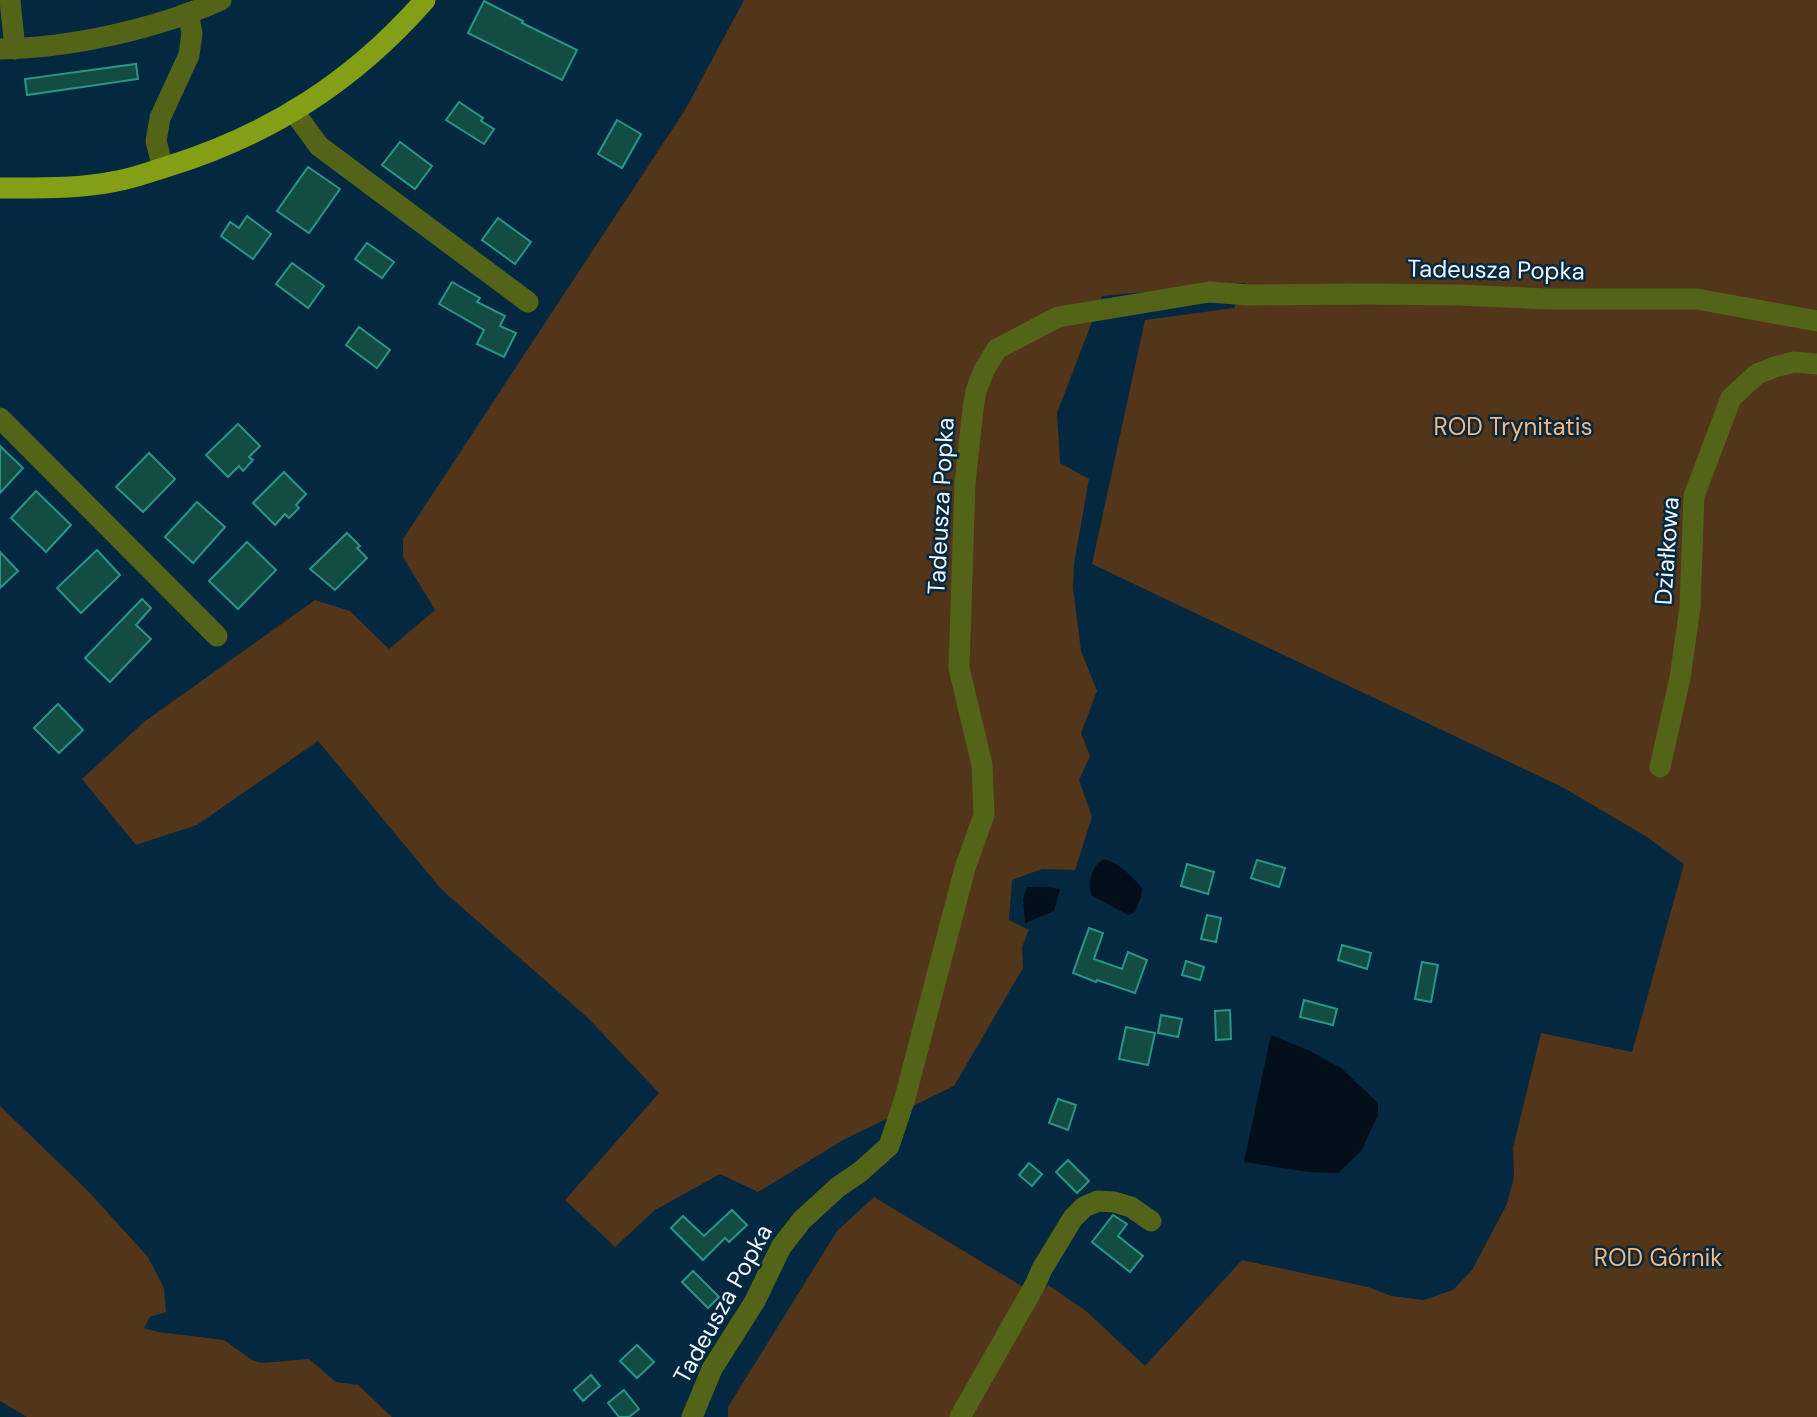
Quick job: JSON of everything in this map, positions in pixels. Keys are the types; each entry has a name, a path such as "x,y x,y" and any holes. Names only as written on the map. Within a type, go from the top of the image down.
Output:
{"main road":[{"path":"0,188 50,188 117,181 198,157 237,141 294,112 362,63 405,23 425,0"}],"street":[{"path":"10,0 7,49 72,42 147,27 221,0"},
{"path":"163,168 156,141 160,118 189,55 192,33 188,13"},
{"path":"294,112 319,146 528,302"},
{"name":"Tadeusza Popka","path":"692,1417 712,1369 755,1301 781,1247 802,1220 889,1146 905,1098 965,868 984,815 982,765 959,668 960,628 965,483 972,408 984,370 997,349 1058,317 1209,292 1249,295 1408,294 1548,299 1697,299 1817,321"},
{"name":"Działkowa","path":"1660,767 1679,678 1690,607 1695,496 1731,398 1757,374 1794,362 1817,364"},
{"path":"0,418 217,636"},
{"path":"960,1417 1073,1218 1098,1201 1131,1207 1151,1221"}],"green space":[{"path":"744,0 1817,0 1817,1417 728,1417 728,1407 837,1231 874,1197 1040,1297 1048,1285 1086,1311 1145,1366 1242,1260 1368,1287 1391,1296 1424,1300 1453,1290 1472,1270 1507,1204 1514,1177 1513,1148 1541,1033 1632,1052 1684,864 1647,837 1562,787 1092,564 1145,320 1234,308 1245,283 1102,296 1057,413 1060,463 1089,479 1074,564 1073,588 1081,651 1097,691 1081,733 1090,756 1079,780 1092,817 1075,870 1042,869 1012,880 1009,920 1029,930 1022,947 1023,968 954,1086 845,1139 758,1192 720,1174 655,1210 615,1247 565,1200 659,1093 588,1018 442,890 318,741 197,825 136,845 82,779 144,722 315,600 350,611 389,649 435,610 403,557 403,539 685,110"},
{"path":"0,1106 88,1191 148,1257 164,1288 166,1312 150,1317 144,1328 224,1340 252,1360 262,1363 309,1359 336,1382 358,1385 392,1417 27,1417 0,1401"}],"water":[{"path":"1104,859 1125,870 1142,888 1135,912 1128,915 1091,895 1092,875 1096,866"},
{"path":"1027,887 1060,889 1054,911 1025,923 1023,899"},
{"path":"1271,1035 1310,1051 1341,1068 1378,1103 1378,1115 1361,1151 1338,1173 1309,1172 1244,1162"}],"building":[{"path":"484,1 577,50 562,80 468,33"},
{"path":"136,64 138,79 27,95 25,79"},
{"path":"459,102 494,129 484,144 446,120"},
{"path":"617,120 641,134 622,168 598,154"},
{"path":"400,142 432,166 415,189 382,165"},
{"path":"308,167 340,189 309,233 277,211"},
{"path":"247,216 271,234 253,259 221,236 230,222 239,228"},
{"path":"498,218 531,242 515,264 482,240"},
{"path":"367,243 394,262 382,278 355,259"},
{"path":"292,263 324,286 308,308 276,284"},
{"path":"452,282 480,298 477,302 505,316 500,326 516,333 504,357 477,344 484,330 439,304"},
{"path":"359,327 390,350 377,368 346,345"},
{"path":"238,424 260,446 249,457 253,460 243,471 239,466 228,477 206,455"},
{"path":"0,446 23,468 0,493"},
{"path":"149,453 175,479 143,512 116,487"},
{"path":"284,472 306,494 296,505 299,508 289,518 285,514 275,525 253,503"},
{"path":"36,491 71,525 46,552 11,518"},
{"path":"197,502 225,527 193,563 165,537"},
{"path":"347,533 367,558 335,590 310,569"},
{"path":"247,542 276,570 238,609 209,581"},
{"path":"97,550 120,575 81,613 57,588"},
{"path":"0,552 18,571 0,588"},
{"path":"142,599 151,608 136,625 151,639 110,682 85,658"},
{"path":"58,704 83,730 59,753 34,728"},
{"path":"1257,860 1285,868 1279,887 1251,878"},
{"path":"1187,864 1214,872 1208,894 1181,886"},
{"path":"1207,915 1221,918 1216,942 1201,939"},
{"path":"1089,928 1103,933 1094,959 1122,969 1128,952 1147,960 1135,993 1073,973"},
{"path":"1342,945 1371,953 1367,969 1338,960"},
{"path":"1186,961 1204,967 1200,980 1182,975"},
{"path":"1422,962 1438,965 1431,1002 1415,999"},
{"path":"1304,1000 1337,1009 1333,1025 1300,1017"},
{"path":"1230,1010 1231,1039 1216,1040 1215,1011"},
{"path":"1161,1015 1182,1019 1178,1037 1158,1033"},
{"path":"1126,1027 1155,1033 1148,1065 1119,1059"},
{"path":"1058,1099 1076,1105 1068,1130 1049,1123"},
{"path":"1068,1160 1089,1181 1077,1193 1056,1172"},
{"path":"1029,1163 1042,1174 1032,1186 1019,1175"},
{"path":"732,1210 747,1225 729,1242 725,1238 703,1260 671,1228 683,1216 704,1236"},
{"path":"1113,1215 1127,1224 1118,1236 1143,1256 1130,1272 1092,1242"},
{"path":"693,1271 719,1297 708,1308 682,1282"},
{"path":"637,1345 654,1362 637,1378 620,1361"},
{"path":"591,1375 600,1386 583,1401 574,1390"},
{"path":"624,1390 639,1409 629,1417 619,1417 608,1403"}],"park label":[{"name":"ROD Trynitatis","path":"1513,427"},
{"name":"ROD Górnik","path":"1658,1258"}]}
